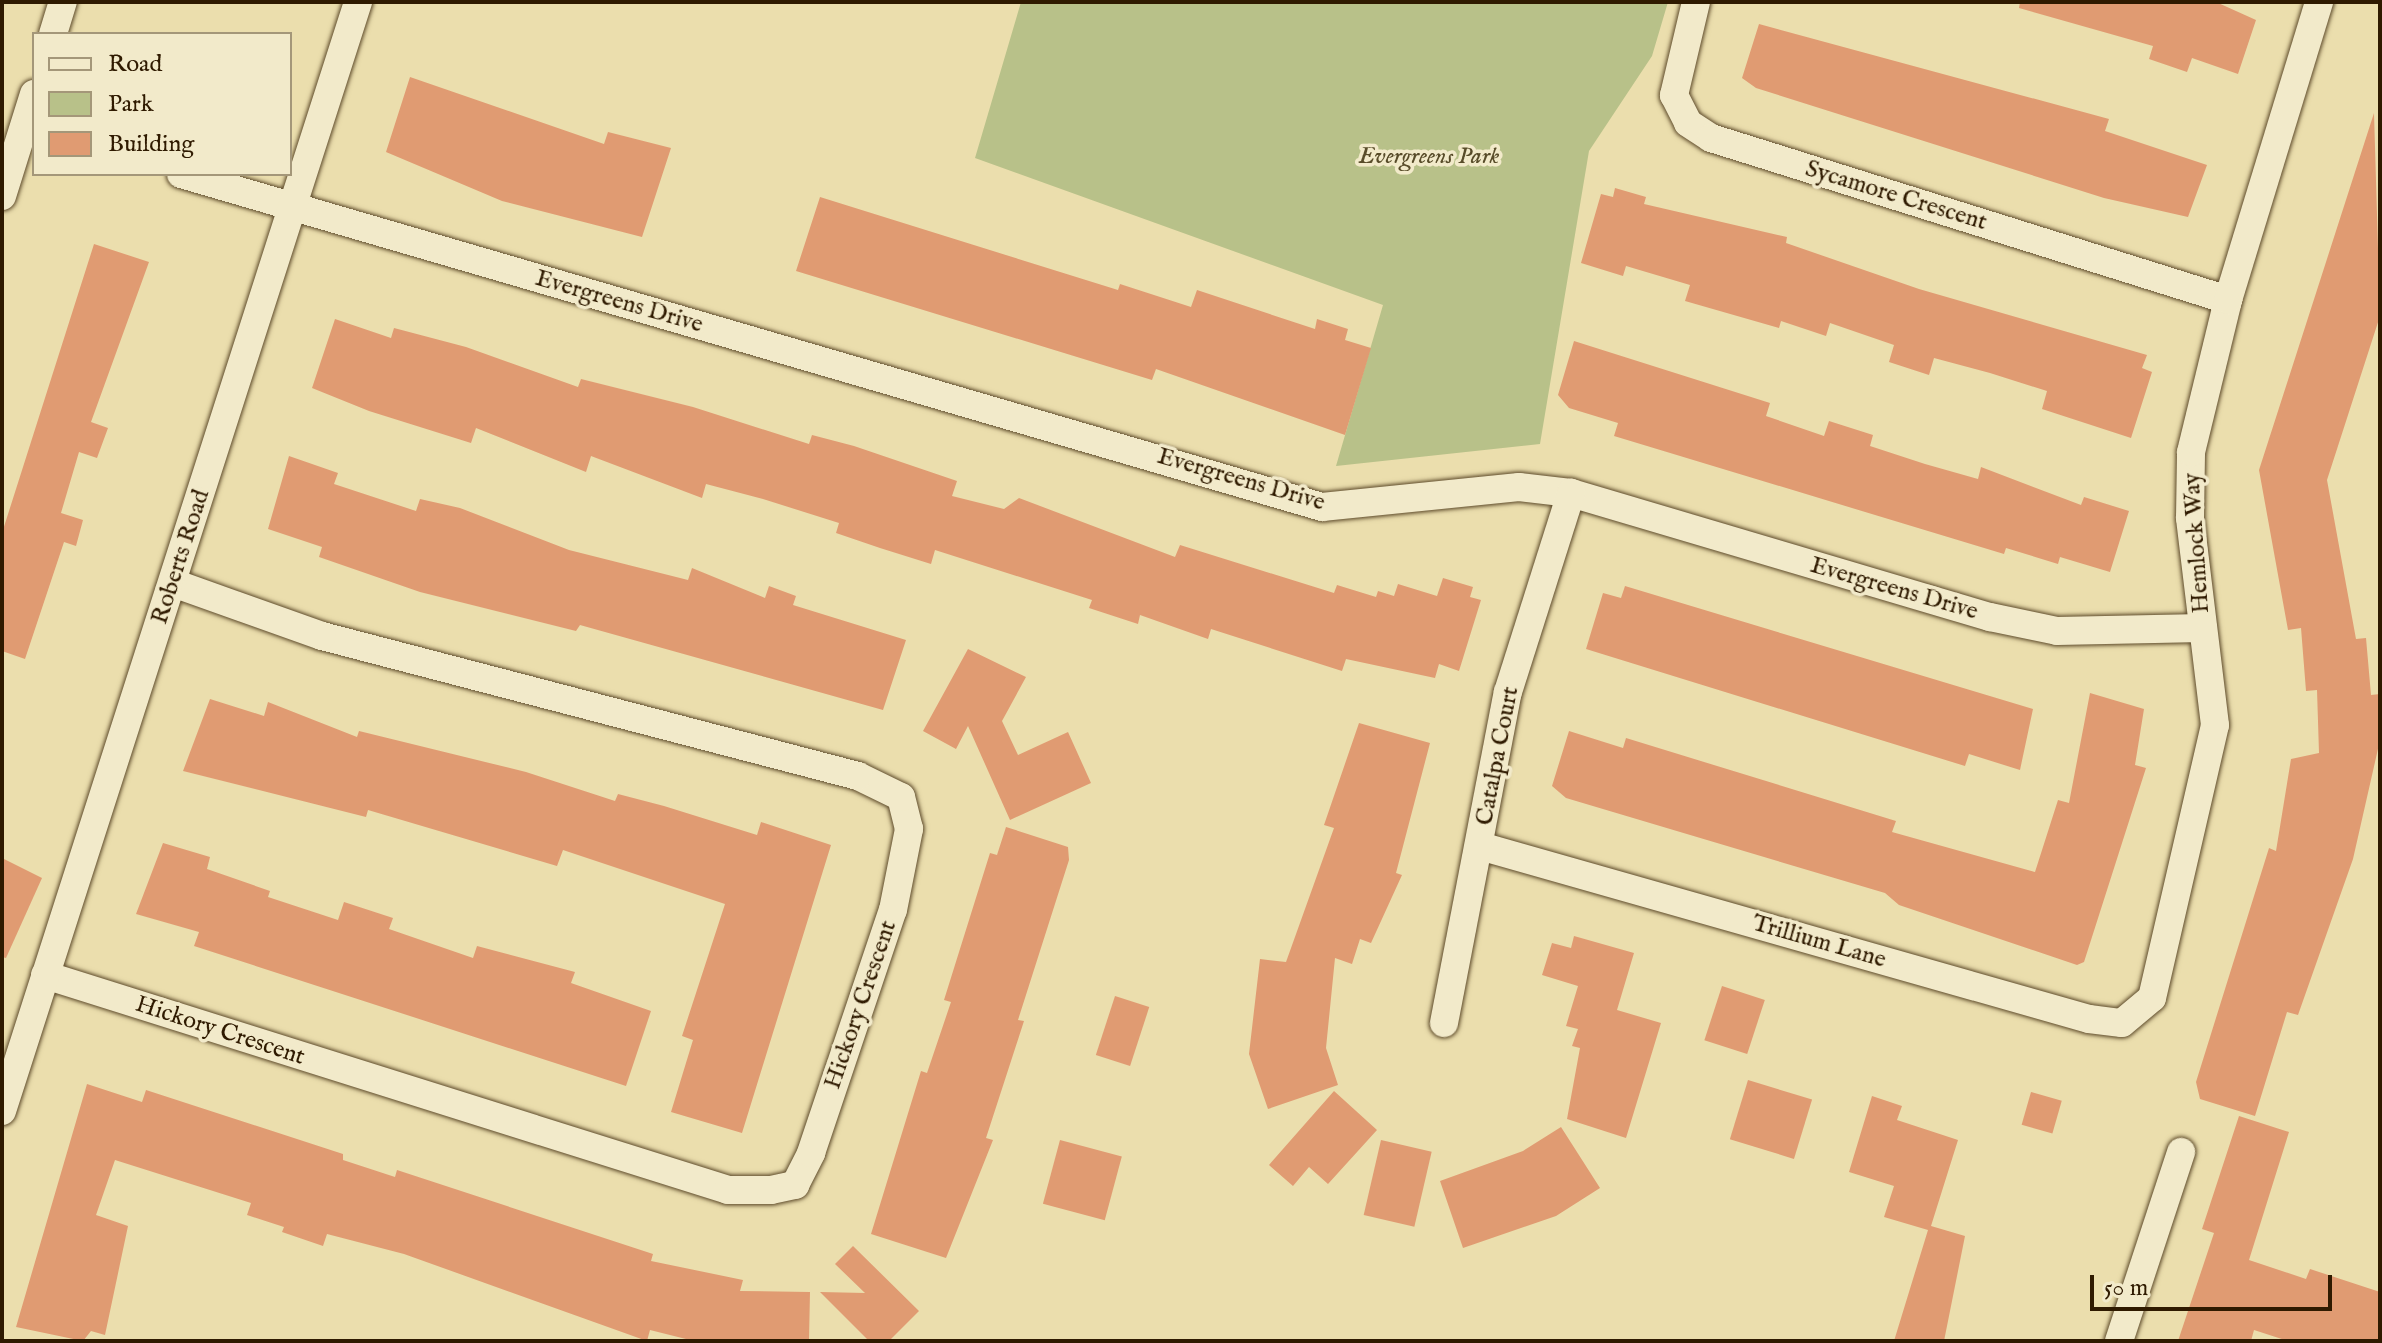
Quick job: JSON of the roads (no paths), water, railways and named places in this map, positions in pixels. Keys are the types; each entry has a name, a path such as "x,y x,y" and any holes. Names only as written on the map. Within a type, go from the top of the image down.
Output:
{"street":[{"path":"54,32 63,2"},
{"name":"Roberts Road","path":"2,1111 358,2"},
{"name":"Sycamore Crescent","path":"1696,2 1674,95 1688,123 1711,138 2228,300"},
{"name":"Hemlock Way","path":"2152,998 2215,725 2203,628 2191,452 2228,300 2319,2"},
{"path":"2,196 28,131 32,106"},
{"name":"Evergreens Drive","path":"188,176 1322,507 1519,487 1571,493 1990,617 2057,631 2203,628"},
{"name":"Catalpa Court","path":"1444,1023 1508,692 1571,493"},
{"name":"Hickory Crescent","path":"45,975 728,1190 771,1190 795,1185 811,1153 893,910 909,829 901,797 858,776 322,636 173,583"},
{"name":"Trillium Lane","path":"1480,846 2089,1019 2122,1023 2152,998"},
{"path":"2119,1341 2181,1152"}],"park label":[{"name":"Evergreens Park","path":"1429,157"}]}
